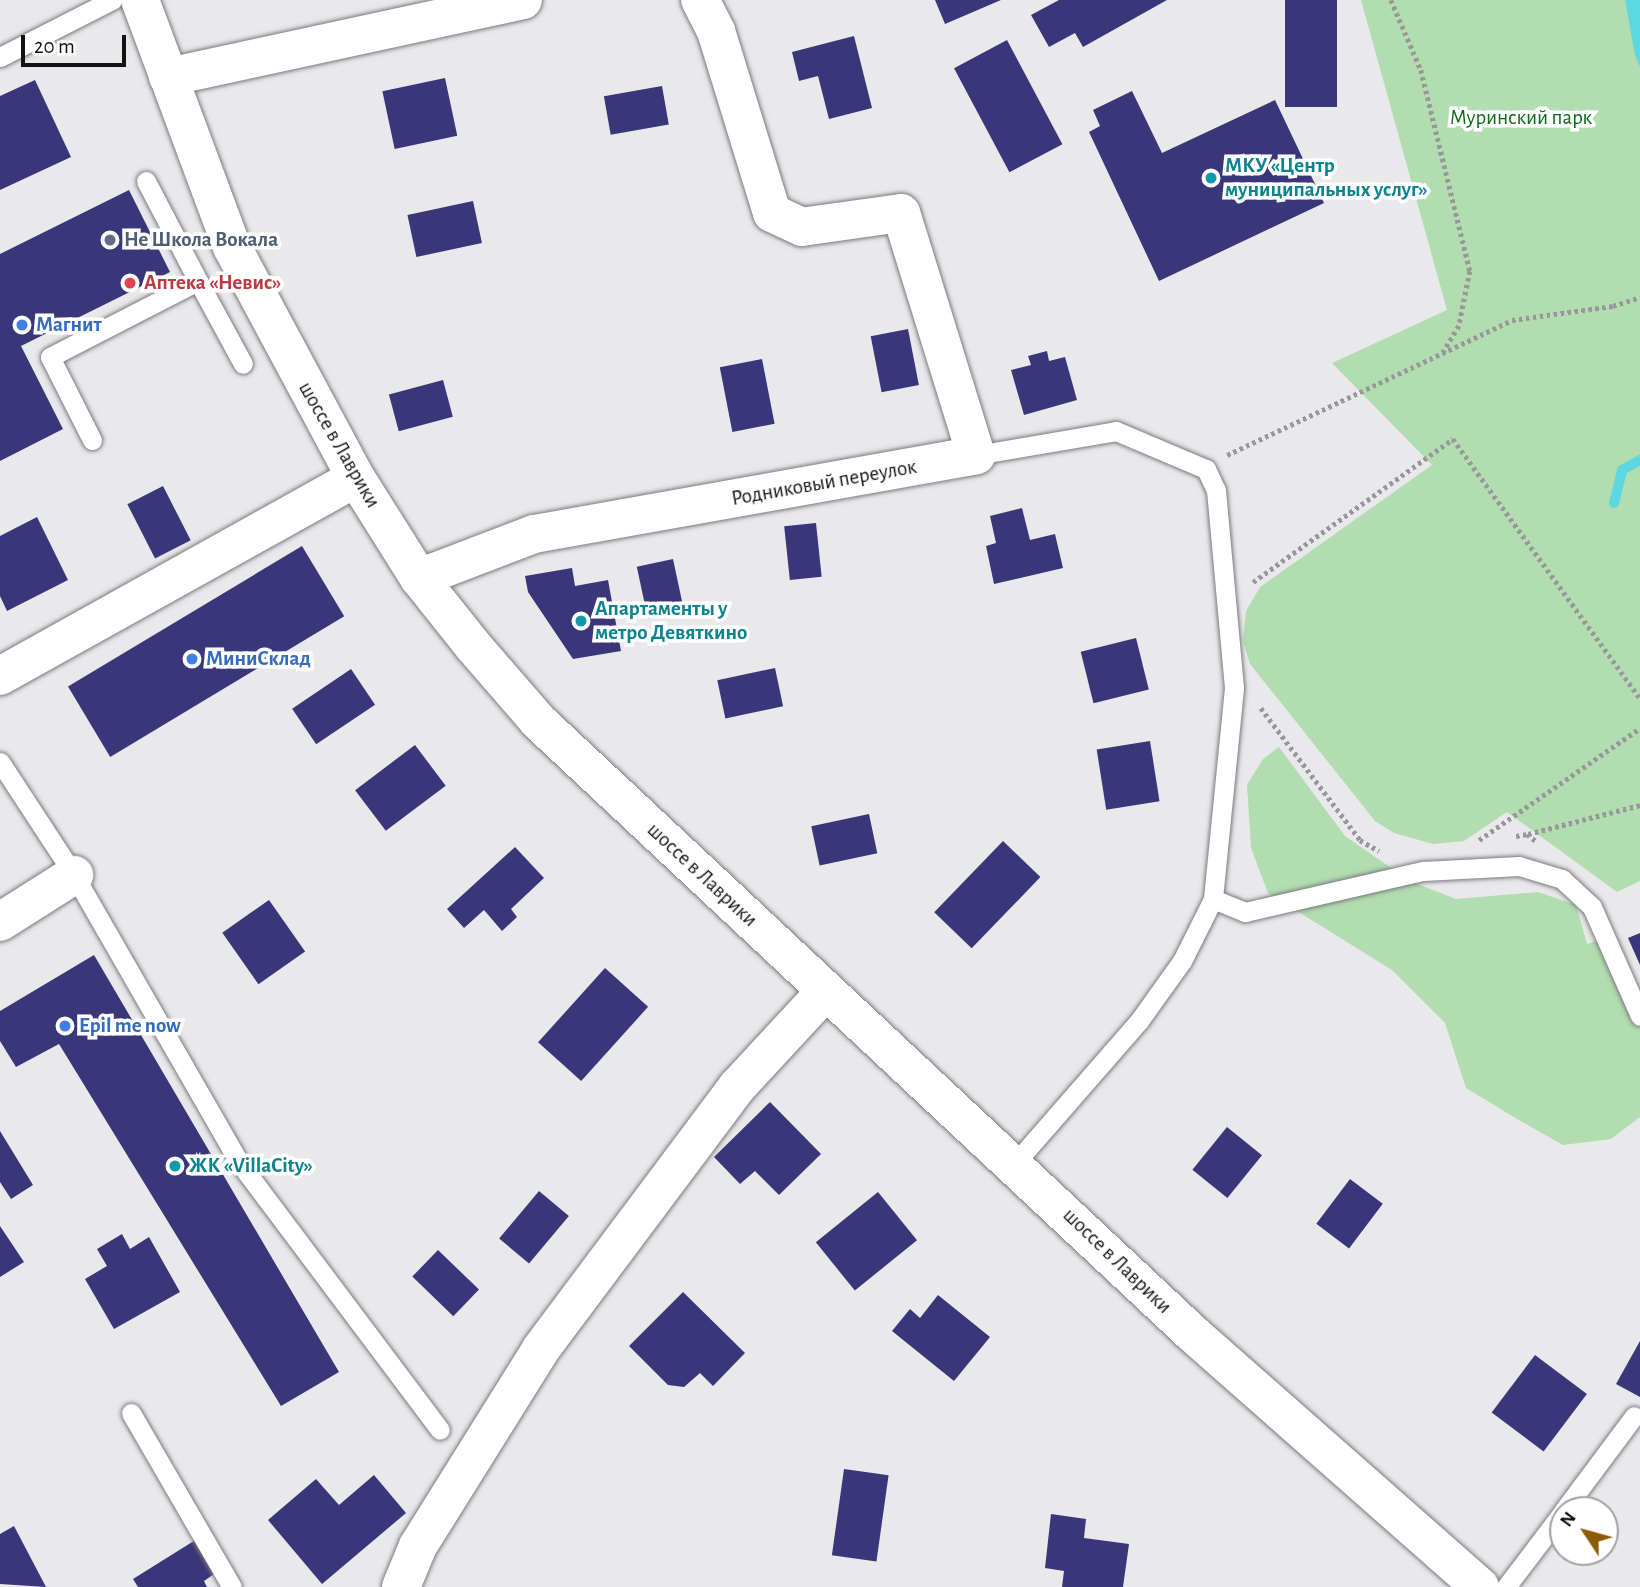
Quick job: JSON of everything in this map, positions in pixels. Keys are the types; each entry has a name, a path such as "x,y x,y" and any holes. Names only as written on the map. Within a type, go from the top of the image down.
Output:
{"street":[{"name":"шоссе в Лаврики","path":"140,0 232,247 356,478 419,578 538,721 826,991 1015,1163 1192,1333 1480,1587"},
{"path":"168,77 523,0"},
{"path":"699,0 716,31 772,213 802,227 901,213 976,456"},
{"name":"Родниковый переулок","path":"419,578 534,534 976,456"},
{"path":"0,676 356,478"},
{"path":"0,922 74,876"},
{"path":"401,1587 418,1546 541,1349 737,1087 826,991"}],"lane":[{"path":"0,57 112,0"},
{"path":"146,181 243,364"},
{"path":"92,440 50,357 198,281"},
{"name":"Родниковый переулок","path":"976,456 1116,431 1206,469"},
{"path":"1015,1163 1139,1021 1182,961 1213,899 1234,688 1216,490 1206,469"},
{"path":"0,762 74,876 241,1165 440,1430"},
{"path":"1213,899 1245,912 1423,871 1519,866 1562,879 1592,907 1640,1016"},
{"path":"131,1413 232,1587"},
{"path":"1575,1496 1634,1416"},
{"path":"1506,1587 1549,1531"}],"path":[{"path":"1391,0 1421,70 1470,271 1460,326 1443,354"},
{"path":"1206,469 1239,447 1512,320 1613,306 1640,297"},
{"path":"1226,601 1452,439 1640,698"},
{"path":"1234,688 1247,690 1360,840 1386,854 1380,860"},
{"path":"1640,728 1475,842 1527,834 1640,805"},
{"path":"1527,834 1547,849"}],"green space":[{"name":"Муринский парк","path":"1361,0 1625,0 1640,67 1640,881 1617,892 1507,812 1464,841 1433,844 1394,833 1375,821 1250,664 1243,641 1246,611 1260,587 1432,465 1332,363 1447,310"},
{"path":"1279,747 1345,836 1410,881 1456,899 1538,892 1576,905 1587,944 1606,938 1640,1016 1640,1117 1611,1139 1563,1145 1517,1119 1466,1088 1445,1023 1392,970 1268,893 1251,848 1247,785 1263,759"}],"water":[{"path":"1625,0 1640,0 1640,67 1635,55"}],"building":[{"path":"935,0 1001,0 945,24"},
{"path":"1059,0 1167,0 1083,47 1075,33 1049,47 1031,15"},
{"path":"1285,0 1337,0 1337,107 1285,107"},
{"path":"854,36 872,108 829,119 818,76 799,81 792,52"},
{"path":"1007,40 1062,144 1009,172 954,68"},
{"path":"445,78 457,136 395,149 382,91"},
{"path":"35,80 71,157 0,190 0,96"},
{"path":"662,86 669,124 611,135 604,96"},
{"name":"МКУ «Центр муниципальных услуг»","path":"1132,91 1162,153 1275,100 1324,203 1159,281 1089,132 1100,126 1093,110"},
{"path":"129,190 170,272 21,346 63,429 0,461 0,254"},
{"path":"473,201 482,243 416,257 407,215"},
{"path":"908,329 919,385 882,392 871,336"},
{"path":"1047,351 1049,361 1065,357 1077,400 1024,415 1011,370 1031,365 1028,356"},
{"path":"762,359 775,424 732,432 720,367"},
{"path":"443,380 453,417 399,431 389,394"},
{"path":"163,486 191,540 155,559 127,504"},
{"path":"1022,508 1030,540 1055,534 1063,568 994,584 986,546 996,543 990,516"},
{"path":"37,517 68,580 7,611 0,596 0,536"},
{"path":"816,523 822,577 790,580 784,526"},
{"path":"302,546 344,616 110,757 68,687"},
{"path":"673,559 684,611 648,619 637,567"},
{"name":"Апартаменты у метро Девяткино","path":"572,568 575,586 608,580 621,651 573,659 528,592 525,576"},
{"path":"1136,638 1149,689 1094,703 1081,652"},
{"path":"775,668 783,706 725,718 717,680"},
{"path":"351,669 375,705 316,744 292,709"},
{"path":"1150,741 1160,801 1106,810 1097,749"},
{"path":"415,745 446,786 386,831 355,790"},
{"path":"869,814 877,853 820,865 811,826"},
{"path":"1003,841 1040,877 972,948 934,912"},
{"path":"515,847 544,878 511,909 517,917 502,931 484,910 464,928 447,909"},
{"path":"269,900 305,952 258,984 222,933"},
{"path":"1640,933 1640,965 1628,938"},
{"name":"ЖК «VillaCity»","path":"94,955 339,1372 281,1406 59,1044 16,1067 0,1041 0,1011"},
{"path":"605,968 648,1007 581,1081 538,1042"},
{"path":"770,1102 821,1154 779,1195 755,1171 740,1184 714,1157"},
{"path":"1227,1127 1262,1155 1227,1198 1192,1170"},
{"path":"0,1131 33,1185 11,1199 0,1182"},
{"path":"1350,1179 1383,1204 1349,1248 1316,1224"},
{"path":"539,1191 569,1216 529,1264 499,1238"},
{"path":"878,1192 917,1240 855,1291 816,1242"},
{"path":"0,1226 24,1262 0,1277"},
{"path":"122,1234 130,1249 149,1237 180,1292 114,1329 85,1279 107,1266 97,1249"},
{"path":"438,1250 479,1290 453,1316 412,1277"},
{"path":"683,1292 745,1353 713,1386 700,1373 684,1387 668,1385 629,1346"},
{"path":"938,1295 990,1337 954,1381 892,1331 910,1309 920,1318"},
{"path":"1640,1341 1640,1397 1616,1384"},
{"path":"1535,1355 1587,1394 1544,1452 1492,1413"},
{"path":"844,1469 889,1475 876,1561 832,1555"},
{"path":"374,1475 406,1513 322,1584 268,1520 316,1479 339,1505"},
{"path":"1051,1514 1086,1519 1084,1538 1129,1544 1123,1587 1062,1587 1064,1571 1045,1568"},
{"path":"14,1526 46,1587 0,1584 0,1534"},
{"path":"197,1539 217,1572 204,1581 207,1587 138,1587 133,1579"}],"waterway":[{"path":"1614,503 1622,470 1640,460"}],"place":[{"name":"МКУ «Центр муниципальных услуг»","path":"1211,178"},
{"name":"Не Школа Вокала","path":"110,240"},
{"name":"Аптека «Невис»","path":"130,283"},
{"name":"Магнит","path":"22,325"},
{"name":"Апартаменты у метро Девяткино","path":"581,621"},
{"name":"МиниСклад","path":"192,659"},
{"name":"Epil me now","path":"65,1026"},
{"name":"ЖК «VillaCity»","path":"175,1166"}]}
